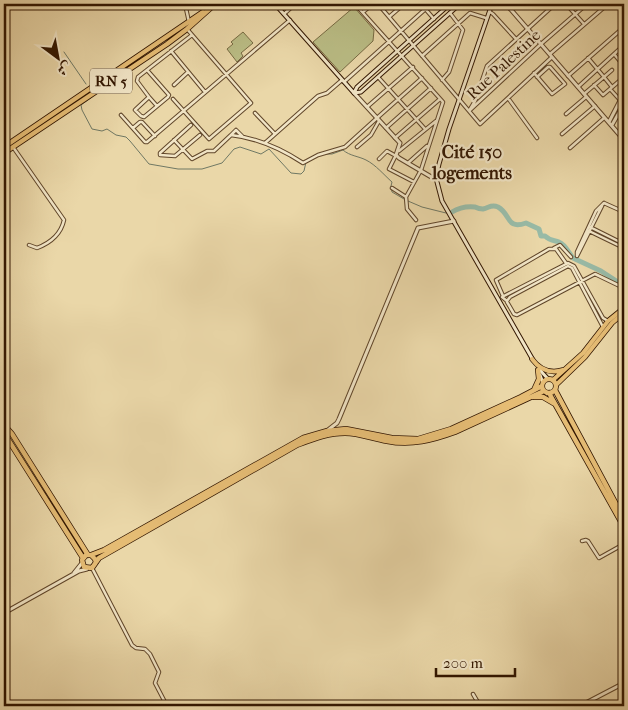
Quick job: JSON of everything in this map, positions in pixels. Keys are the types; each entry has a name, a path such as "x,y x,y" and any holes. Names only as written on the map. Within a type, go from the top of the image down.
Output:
{"highway":[{"name":"RN 5","path":"4,153 189,25 214,4"},
{"name":"RN 5","path":"4,147 189,25"},
{"path":"531,394 537,384 538,369"},
{"path":"4,433 82,560 89,568 122,544 297,445 310,440 346,433 388,442 418,442 448,434 531,394 550,379 557,385 558,397"},
{"path":"542,384 558,406 624,527"},
{"path":"82,560 104,550 303,438 327,431 352,430 392,438 418,439 451,429 531,394 547,392 557,385"},
{"path":"557,385 558,397 624,519"},
{"path":"531,394 548,399 558,406"},
{"path":"4,425 12,434 96,562"}],"main road":[{"path":"275,4 396,138 400,144 397,154 408,163 436,178"},
{"path":"354,93 356,87 450,4"},
{"path":"354,93 361,92 460,4"},
{"path":"492,4 449,129 436,178 442,201 532,360 538,369 550,379 567,368 590,346 608,321 624,308"},
{"path":"506,4 624,140"},
{"path":"610,124 624,93"},
{"path":"610,124 624,104"},
{"path":"327,431 339,419 418,228 454,221"},
{"path":"557,385 585,357 612,323 624,313"},
{"path":"532,360 536,365 548,371 561,371 567,368"},
{"path":"538,369 542,384"},
{"path":"72,575 82,560"},
{"path":"4,613 72,575 89,568"},
{"path":"580,706 624,683"}],"street":[{"path":"172,99 210,139 251,103 192,35 185,4"},
{"path":"284,14 296,4"},
{"path":"355,4 413,67 442,102 421,170 406,196 407,209 416,220"},
{"path":"363,12 373,4"},
{"name":"Rue Palestine","path":"378,4 469,111 587,4"},
{"path":"389,17 404,4"},
{"path":"421,4 434,19"},
{"path":"265,143 318,96 327,93 343,81 431,4"},
{"path":"555,4 487,66 475,101 469,111 480,124 584,24 608,4"},
{"path":"566,4 584,24"},
{"path":"617,4 624,13"},
{"path":"488,12 493,14 516,39"},
{"path":"442,80 449,72 463,30 450,13"},
{"path":"422,56 470,13 486,18"},
{"path":"121,115 146,142 290,20"},
{"path":"568,76 624,27"},
{"path":"157,106 137,81 138,77 192,35"},
{"path":"578,87 624,45"},
{"path":"170,51 206,92"},
{"path":"614,54 624,66"},
{"path":"588,58 620,100"},
{"path":"367,107 413,67"},
{"path":"534,73 552,94 565,84 550,67 538,77"},
{"path":"147,70 169,95 144,116 141,116 136,111 136,108 149,97"},
{"path":"566,114 594,85 612,70"},
{"path":"174,85 188,72"},
{"path":"378,77 425,129"},
{"path":"594,85 603,95 624,77"},
{"path":"231,135 243,136 265,143 288,153 303,164 318,155 345,148 422,78"},
{"path":"386,128 431,88"},
{"path":"508,98 537,138"},
{"path":"396,138 440,99"},
{"path":"562,134 594,106"},
{"path":"255,113 275,134"},
{"path":"570,148 605,117"},
{"path":"358,147 372,135 378,119"},
{"path":"414,182 389,169 397,154 437,120"},
{"path":"133,128 142,122 155,136"},
{"path":"191,125 160,155 173,157 200,135"},
{"path":"174,140 191,158 194,158 205,152 214,151 236,130 243,136"},
{"path":"408,163 429,145"},
{"path":"13,147 64,220 60,232 44,245 36,248 29,245"},
{"path":"379,158 387,151 397,154"},
{"path":"392,188 406,196"},
{"path":"589,229 577,256 577,252 589,229 604,203 624,212"},
{"path":"589,229 624,246"},
{"path":"572,257 560,245 556,245 554,248 496,280 504,300 507,301 514,314 517,315 592,274 598,274 624,288"},
{"path":"554,248 568,264 574,266 603,327"},
{"path":"503,296 568,264"},
{"path":"507,301 510,296 568,264"},
{"path":"581,281 603,318 608,321"},
{"path":"582,541 588,541 599,558 624,544"},
{"path":"89,568 132,645 136,648 145,649 150,654 159,672 155,683 167,706"},
{"path":"473,694 480,706"}],"green space":[{"path":"354,7 374,30 373,41 340,72 313,42"},
{"path":"243,32 253,43 241,53 243,56 237,62 227,49 233,44 231,42"}],"waterway":[{"path":"64,52 86,84"},
{"path":"92,97 81,105 92,129 102,131 107,129 116,135 126,137 149,164 178,169 202,169 222,163 234,149 240,147 261,154 269,149 291,173 301,174 304,171 306,162"},
{"path":"326,154 343,150 348,154 370,162 392,182 392,192 404,199"},
{"path":"408,201 422,207 446,213"},
{"path":"452,212 466,207 483,209 496,206 502,210 512,223 520,225 526,223 539,229 541,236 561,243 573,258"},
{"path":"575,259 601,271 624,286"}],"district":[{"name":"Cité 150 logements","path":"472,162"}]}
